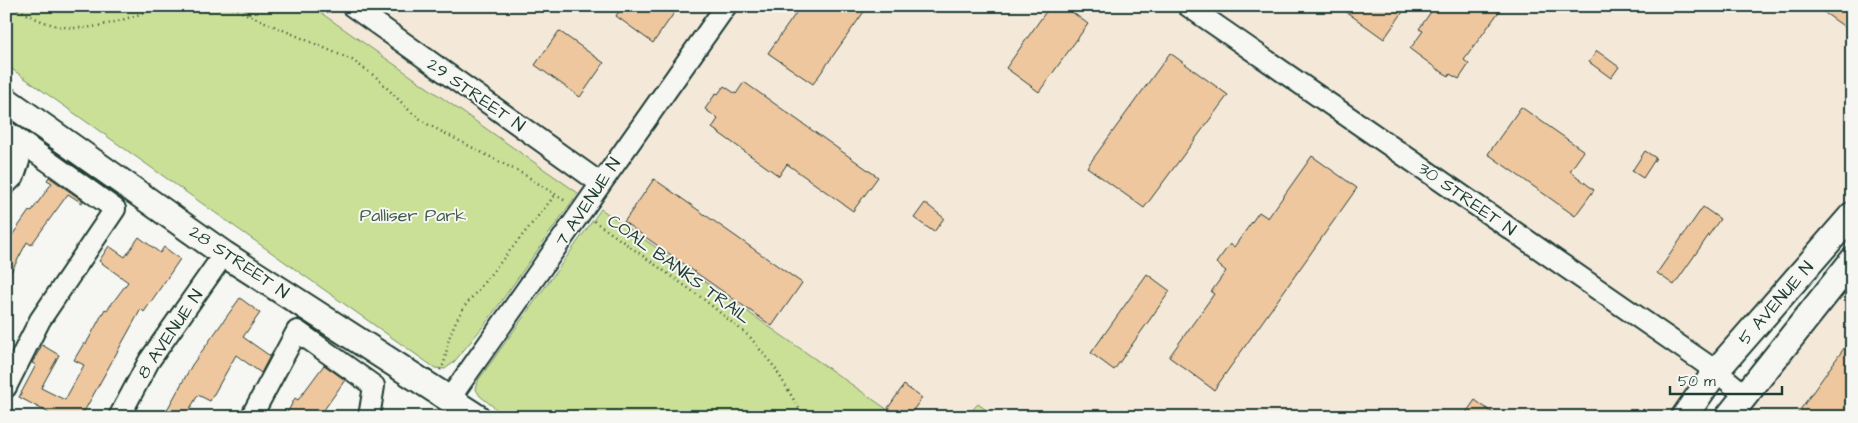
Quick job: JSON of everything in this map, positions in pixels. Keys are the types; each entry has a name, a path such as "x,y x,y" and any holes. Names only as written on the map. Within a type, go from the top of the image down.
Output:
{"main road":[{"name":"28 STREET N","path":"6,100 224,254 477,417"},
{"name":"5 AVENUE N","path":"1684,417 1716,371 1852,214"},
{"name":"5 AVENUE N","path":"1728,417 1744,394 1852,261"}],"street":[{"name":"29 STREET N","path":"352,6 600,183"},
{"name":"7 AVENUE N","path":"450,398 726,6"},
{"name":"30 STREET N","path":"1188,6 1716,371 1744,394"},
{"path":"6,131 115,210 40,320 6,387"},
{"path":"6,144 19,161 14,176 6,184"},
{"name":"8 AVENUE N","path":"119,417 149,361 224,254"},
{"path":"251,417 297,331 374,386 369,417"}],"path":[{"path":"14,6 46,24 73,28 114,22 164,6"},
{"name":"COAL BANKS TRAIL","path":"228,6 352,60 376,77 427,124 526,175 556,194 702,298 750,337 775,368 804,417"},
{"path":"242,6 256,18"},
{"path":"430,385 444,364 449,338 464,307 556,194"}],"shaded area":[{"path":"311,6 1852,6 1852,215 1681,417 997,417 978,405 965,417 898,417"},
{"path":"1852,282 1852,417 1740,417"}],"green space":[{"name":"Palliser Park","path":"6,6 311,6 578,193 486,323 454,362 445,369 435,368 6,65"},
{"path":"601,209 898,417 506,417 480,396 475,388 479,379"},
{"path":"978,404 996,417 965,417"}],"building":[{"path":"622,6 679,6 653,43 616,16"},
{"path":"801,6 868,6 813,84 768,53"},
{"path":"1050,6 1064,6 1088,24 1039,92 1006,68"},
{"path":"1338,6 1407,6 1384,39"},
{"path":"1435,6 1503,6 1464,60 1469,64 1459,79 1437,69 1410,49 1423,31 1419,29"},
{"path":"1815,6 1852,6 1852,32"},
{"path":"559,31 604,63 580,97 535,65"},
{"path":"1597,51 1619,67 1611,78 1589,62"},
{"path":"1170,53 1228,95 1144,208 1087,167"},
{"path":"744,82 878,177 853,211 787,164 779,176 712,128 718,119 705,109 716,93 718,94 724,86 736,94"},
{"path":"1521,107 1584,151 1570,171 1594,190 1575,216 1488,154"},
{"path":"1645,151 1656,158 1643,178 1632,171"},
{"path":"1312,156 1357,188 1214,390 1169,357 1214,294 1211,292 1226,271 1216,263 1230,244 1234,247 1259,212 1268,218"},
{"path":"49,177 83,201 82,203 68,194 31,245 27,242 6,282 6,244 29,211 31,212 52,183 47,180"},
{"path":"654,179 802,283 772,326 624,222"},
{"path":"925,203 944,218 934,232 914,218"},
{"path":"1703,207 1720,219 1674,285 1657,273"},
{"path":"139,237 160,253 164,247 180,259 144,312 141,309 81,417 56,417 19,397 36,365 32,363 42,345 59,355 41,388 65,400 84,365 74,360 84,343 86,344 105,309 107,310 128,282 99,261 109,246 125,257"},
{"path":"1147,274 1170,291 1114,370 1091,353"},
{"path":"240,298 260,313 243,337 270,356 261,373 236,355 210,401 198,395 185,417 163,417 192,365"},
{"path":"1852,337 1852,417 1795,417"},
{"path":"324,365 345,380 319,417 285,417 295,398 298,400"},
{"path":"904,385 922,398 908,417 900,417 888,408"},
{"path":"1475,400 1498,417 1463,417"}]}
